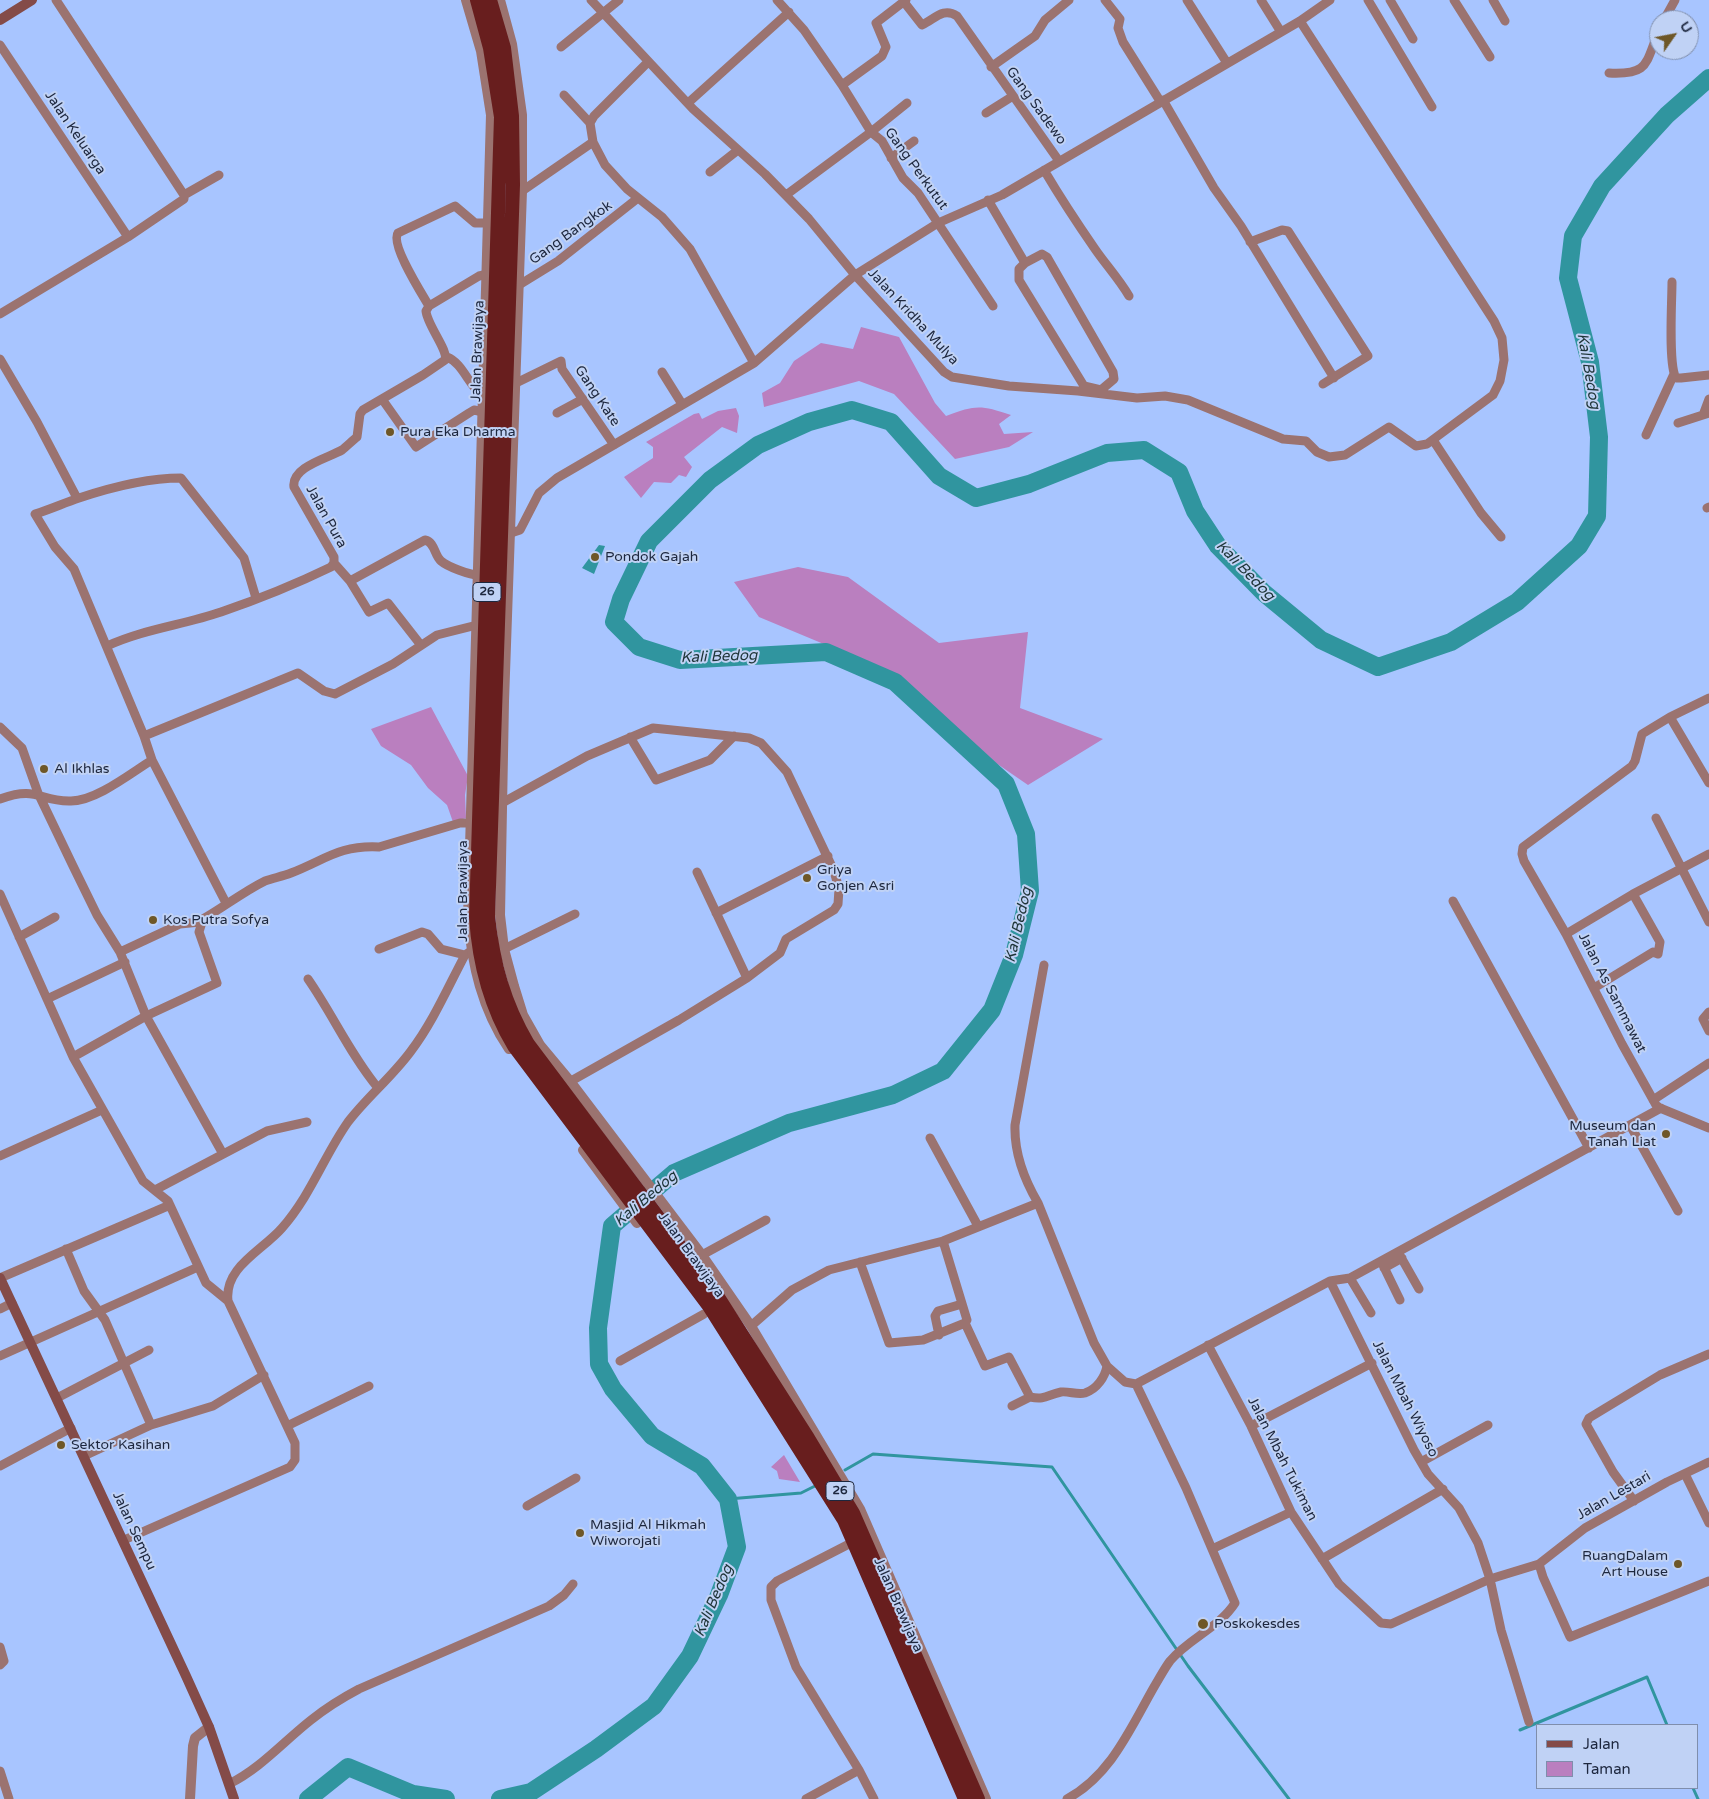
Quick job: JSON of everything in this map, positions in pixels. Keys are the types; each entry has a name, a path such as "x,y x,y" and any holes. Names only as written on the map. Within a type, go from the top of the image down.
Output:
{"highway":[{"name":"Jalan Brawijaya","path":"476,0 490,48 501,117 477,937 488,990 500,1023 534,1073 601,1148 649,1213 716,1294 766,1383 799,1456 849,1544 965,1799"},
{"name":"Jalan Brawijaya","path":"490,0 504,48 511,106 513,185 488,916 492,954 514,1020 528,1044 566,1083 601,1148"},
{"path":"649,1213 704,1314 799,1456"},
{"name":"Jalan Brawijaya","path":"766,1383 812,1435 853,1513 978,1799"},
{"path":"849,1544 957,1799"}],"main road":[{"path":"0,20 32,0"},
{"name":"Jalan Sempu","path":"0,1278 124,1540 208,1727 234,1799"}],"street":[{"path":"56,0 184,195"},
{"path":"466,0 480,51 491,115 484,412 470,823 468,953 498,1032 601,1148 649,1213 702,1255 751,1326 812,1435 860,1509 986,1799"},
{"path":"500,0 512,44 522,115 522,191 502,803 500,915 504,949 523,1015 540,1045 566,1083 679,1020 747,978 780,954 786,939 834,910 838,904 839,889 828,856 787,772 761,743 734,736 653,728 630,736 587,756 502,803"},
{"name":"Jalan Kridha Mulya","path":"591,0 688,103 809,219 855,275 944,372 952,377 1018,387 1078,390 1137,398 1166,396 1188,400 1221,415 1255,425 1284,439 1306,441 1317,452 1329,457 1345,455 1364,445 1386,427 1391,427 1416,446 1433,440"},
{"path":"561,47 619,0"},
{"name":"Gang Perkutut","path":"777,0 789,12 842,85 871,132 882,141 903,178 918,193 993,306"},
{"path":"991,67 1035,36 1045,20 1070,0"},
{"path":"1104,0 1120,19 1118,28 1123,42 1334,378"},
{"path":"1187,0 1227,62"},
{"path":"1261,0 1281,32"},
{"path":"511,533 520,530 539,493 557,478 754,363 855,275 938,223 988,200 1044,170 1161,100 1300,21 1330,0"},
{"path":"1368,0 1432,107"},
{"path":"1390,0 1412,40"},
{"path":"1454,0 1490,57"},
{"path":"1493,0 1505,21"},
{"path":"842,85 882,56 886,47 876,23 905,1"},
{"name":"Gang Sadewo","path":"905,1 922,25 946,12 951,12 957,16 991,67 1059,161"},
{"path":"688,103 789,12"},
{"path":"1300,21 1494,321 1502,338 1504,360 1500,381 1493,395 1433,440 1481,513 1501,537"},
{"name":"Jalan Keluarga","path":"0,44 128,237"},
{"path":"1609,72 1634,72 1646,64 1649,56"},
{"path":"590,123 594,116 648,62"},
{"path":"564,95 590,123 594,142 605,165 638,198 662,217 690,249 754,363"},
{"path":"986,112 1013,96"},
{"path":"786,195 907,103"},
{"path":"891,158 914,141"},
{"path":"522,191 594,142"},
{"path":"710,172 738,150"},
{"path":"1044,170 1061,200 1104,261 1116,274 1129,296"},
{"path":"0,314 128,237 184,199 184,195 219,175"},
{"name":"Gang Bangkok","path":"519,286 558,261 638,198"},
{"path":"988,200 1025,263"},
{"path":"429,306 406,268 396,241 398,233 455,206 476,223 489,222"},
{"path":"1250,242 1282,230 1288,231 1368,356 1323,384"},
{"path":"1042,254 1047,257 1113,372 1114,379 1108,386 1101,390 1084,386 1019,280 1017,274 1025,263 1042,254"},
{"path":"484,397 474,390 454,360 447,357 428,323 426,311 429,306 479,276 488,274"},
{"path":"1646,435 1674,374 1671,352 1672,282"},
{"name":"Jalan Pura","path":"107,646 146,631 221,612 256,598 290,588 331,567 334,563 334,557 294,487 293,482 301,471 342,450 351,442 359,432 360,414 423,376 447,357"},
{"path":"0,359 37,422 77,498"},
{"name":"Gang Kate","path":"516,383 561,361 562,369 614,445"},
{"path":"662,372 682,404"},
{"path":"1674,374 1676,378 1709,375"},
{"path":"557,413 583,398"},
{"path":"382,399 416,447 474,410 484,412"},
{"path":"1678,423 1706,414 1709,399"},
{"path":"226,903 152,760 144,736 74,569 54,547 35,514 58,508 77,498 157,478 182,478 244,558 256,598"},
{"path":"350,581 425,540 431,542 442,562 468,574 478,575"},
{"path":"334,563 350,581 369,612 388,603 420,644"},
{"path":"144,736 298,673 324,691 335,694 392,664 420,644 445,632 477,625"},
{"path":"1566,934 1524,861 1523,847 1632,766 1636,762 1642,734 1670,717 1709,698"},
{"path":"1670,717 1709,783"},
{"path":"0,726 22,748 38,793 97,915 125,962 146,1016 223,1154"},
{"path":"630,736 656,780 710,760 734,736"},
{"path":"0,799 15,793 38,793 71,802 86,799 152,760"},
{"path":"1656,818 1709,922"},
{"path":"120,952 180,924 200,922 226,903 266,881 291,873 340,850 365,846 379,847 460,823 470,823"},
{"name":"Jalan As Sammawat","path":"1709,854 1633,894 1566,934 1653,1100 1662,1108 1709,1128"},
{"path":"716,913 828,856"},
{"path":"697,872 747,978"},
{"path":"0,894 73,1057 102,1110 143,1181 170,1205 206,1283 228,1301"},
{"path":"1594,988 1653,952 1658,954 1661,951 1660,942 1633,894"},
{"path":"1453,901 1589,1148"},
{"path":"504,949 575,914"},
{"path":"19,937 55,917"},
{"path":"73,1057 146,1016 217,983 199,932 200,922"},
{"path":"379,949 422,932 428,934 441,949 468,953"},
{"path":"124,1540 290,1467 295,1460 296,1452 287,1426 228,1301 226,1290 232,1274 282,1228 313,1186 348,1123 404,1060 424,1034 468,953"},
{"path":"47,999 125,962"},
{"path":"1044,965 1015,1132 1022,1170 1038,1204 1086,1324 1107,1366 1125,1382 1136,1384 1330,1281 1350,1278 1383,1265 1662,1108"},
{"path":"308,979 328,1009 358,1064 378,1088"},
{"path":"1709,1012 1703,1019 1709,1031"},
{"path":"1653,1100 1709,1063"},
{"path":"0,1156 102,1110"},
{"path":"155,1190 267,1131 307,1122"},
{"path":"1630,1125 1678,1210"},
{"path":"930,1138 978,1226"},
{"path":"751,1326 792,1290 829,1270 943,1241 1038,1204"},
{"path":"0,1278 170,1205"},
{"path":"702,1255 766,1220"},
{"path":"943,1241 967,1320 965,1323 984,1365 1009,1357 1030,1397"},
{"path":"66,1249 84,1291 105,1320 151,1425"},
{"path":"1400,1255 1419,1289"},
{"path":"860,1262 889,1343 913,1342 939,1335 965,1323"},
{"path":"1383,1265 1400,1300"},
{"path":"0,1356 198,1267"},
{"path":"1350,1278 1371,1313"},
{"name":"Jalan Mbah Wiyoso","path":"1330,1281 1421,1462 1428,1474 1443,1489 1469,1525 1478,1543 1490,1579 1501,1630 1529,1722"},
{"path":"0,1309 12,1303"},
{"path":"939,1335 935,1316 938,1311 962,1304"},
{"path":"620,1361 704,1314"},
{"name":"Jalan Mbah Tukiman","path":"1208,1345 1252,1426 1291,1512 1339,1584 1381,1623 1391,1624 1408,1618 1490,1579"},
{"path":"57,1398 149,1350"},
{"path":"1634,1500 1613,1472 1586,1424 1589,1418 1660,1375 1709,1354"},
{"path":"1252,1426 1372,1363"},
{"path":"1012,1406 1030,1397 1041,1399 1058,1392 1084,1393 1098,1384 1106,1374 1107,1366"},
{"path":"84,1456 151,1425 213,1406 264,1376"},
{"path":"1067,1799 1083,1790 1114,1758 1170,1661 1193,1639 1228,1614 1235,1604 1186,1488 1136,1384"},
{"path":"287,1426 370,1386"},
{"path":"1421,1462 1488,1426"},
{"path":"0,1466 71,1428"},
{"name":"Jalan Lestari","path":"1540,1564 1585,1528 1634,1500 1709,1462"},
{"path":"1685,1474 1709,1523"},
{"path":"527,1506 576,1478"},
{"path":"1322,1559 1443,1489"},
{"path":"1212,1548 1291,1512"},
{"path":"849,1544 777,1581 771,1587 771,1600 796,1667 859,1770 874,1799"},
{"path":"1490,1579 1540,1564 1543,1577 1570,1636 1709,1581"},
{"path":"229,1784 243,1777 278,1750 310,1720 333,1703 359,1688 549,1606 564,1595 573,1584"},
{"path":"0,1647 4,1661 0,1666"},
{"path":"190,1799 195,1738 208,1727"},
{"path":"806,1799 859,1770"},
{"path":"0,1771 9,1799"}],"green space":[{"path":"861,327 899,337 935,403 946,416 972,408 992,409 1011,415 999,424 1004,434 1033,432 1009,447 955,459 894,394 859,381 764,407 762,393 780,383 794,361 821,343 853,349"},
{"path":"736,408 739,416 737,433 722,427 684,457 692,467 686,477 679,475 671,483 654,482 641,498 624,477 653,458 653,447 646,442 694,414 699,413 702,419 718,411"},
{"path":"798,567 848,577 939,643 1028,632 1020,708 1103,739 1028,785 996,763 898,675 759,617 734,582"},
{"path":"431,707 468,776 465,795 466,818 453,822 447,805 428,788 411,765 381,746 371,729"},
{"path":"784,1455 800,1482 779,1479 777,1471 771,1467"}],"shaded area":[{"name":"Pondok Gajah","path":"599,545 605,546 594,574 582,568"}],"waterway":[{"name":"Kali Bedog","path":"500,1799 531,1792 596,1749 654,1706 690,1656 719,1595 737,1547 728,1499 702,1466 652,1436 613,1389 599,1364 598,1328 612,1226 674,1173 789,1123 893,1095 943,1071 992,1010 1014,955 1030,891 1026,834 1006,784 895,682 826,652 680,660 639,647 614,622 621,599 649,541 710,480 758,445 809,422 852,410 891,422 939,476 976,498 1029,484 1107,453 1144,450 1179,472 1195,511 1218,546 1264,593 1321,640 1378,667 1451,642 1517,602 1579,546 1597,516 1599,437 1590,362 1568,278 1573,236 1602,186 1667,115 1709,78"},
{"path":"845,1470 873,1454 1052,1467 1188,1666 1289,1799"},
{"path":"728,1499 801,1493 817,1485"},
{"path":"1520,1730 1647,1677 1667,1724"},
{"name":"Kali Bedog","path":"308,1799 348,1767 413,1794 446,1799"},
{"path":"1693,1789 1698,1799"}],"place":[{"name":"Pura Eka Dharma","path":"390,432"},
{"name":"Pondok Gajah","path":"595,557"},
{"name":"Al Ikhlas","path":"44,769"},
{"name":"Griya Gonjen Asri","path":"807,878"},
{"name":"Kos Putra Sofya","path":"153,920"},
{"name":"Museum dan Tanah Liat","path":"1666,1134"},
{"name":"Sektor Kasihan","path":"61,1445"},
{"name":"Masjid Al Hikmah Wiworojati","path":"580,1533"},
{"name":"RuangDalam Art House","path":"1678,1564"},
{"name":"Poskokesdes","path":"1203,1624"}]}
